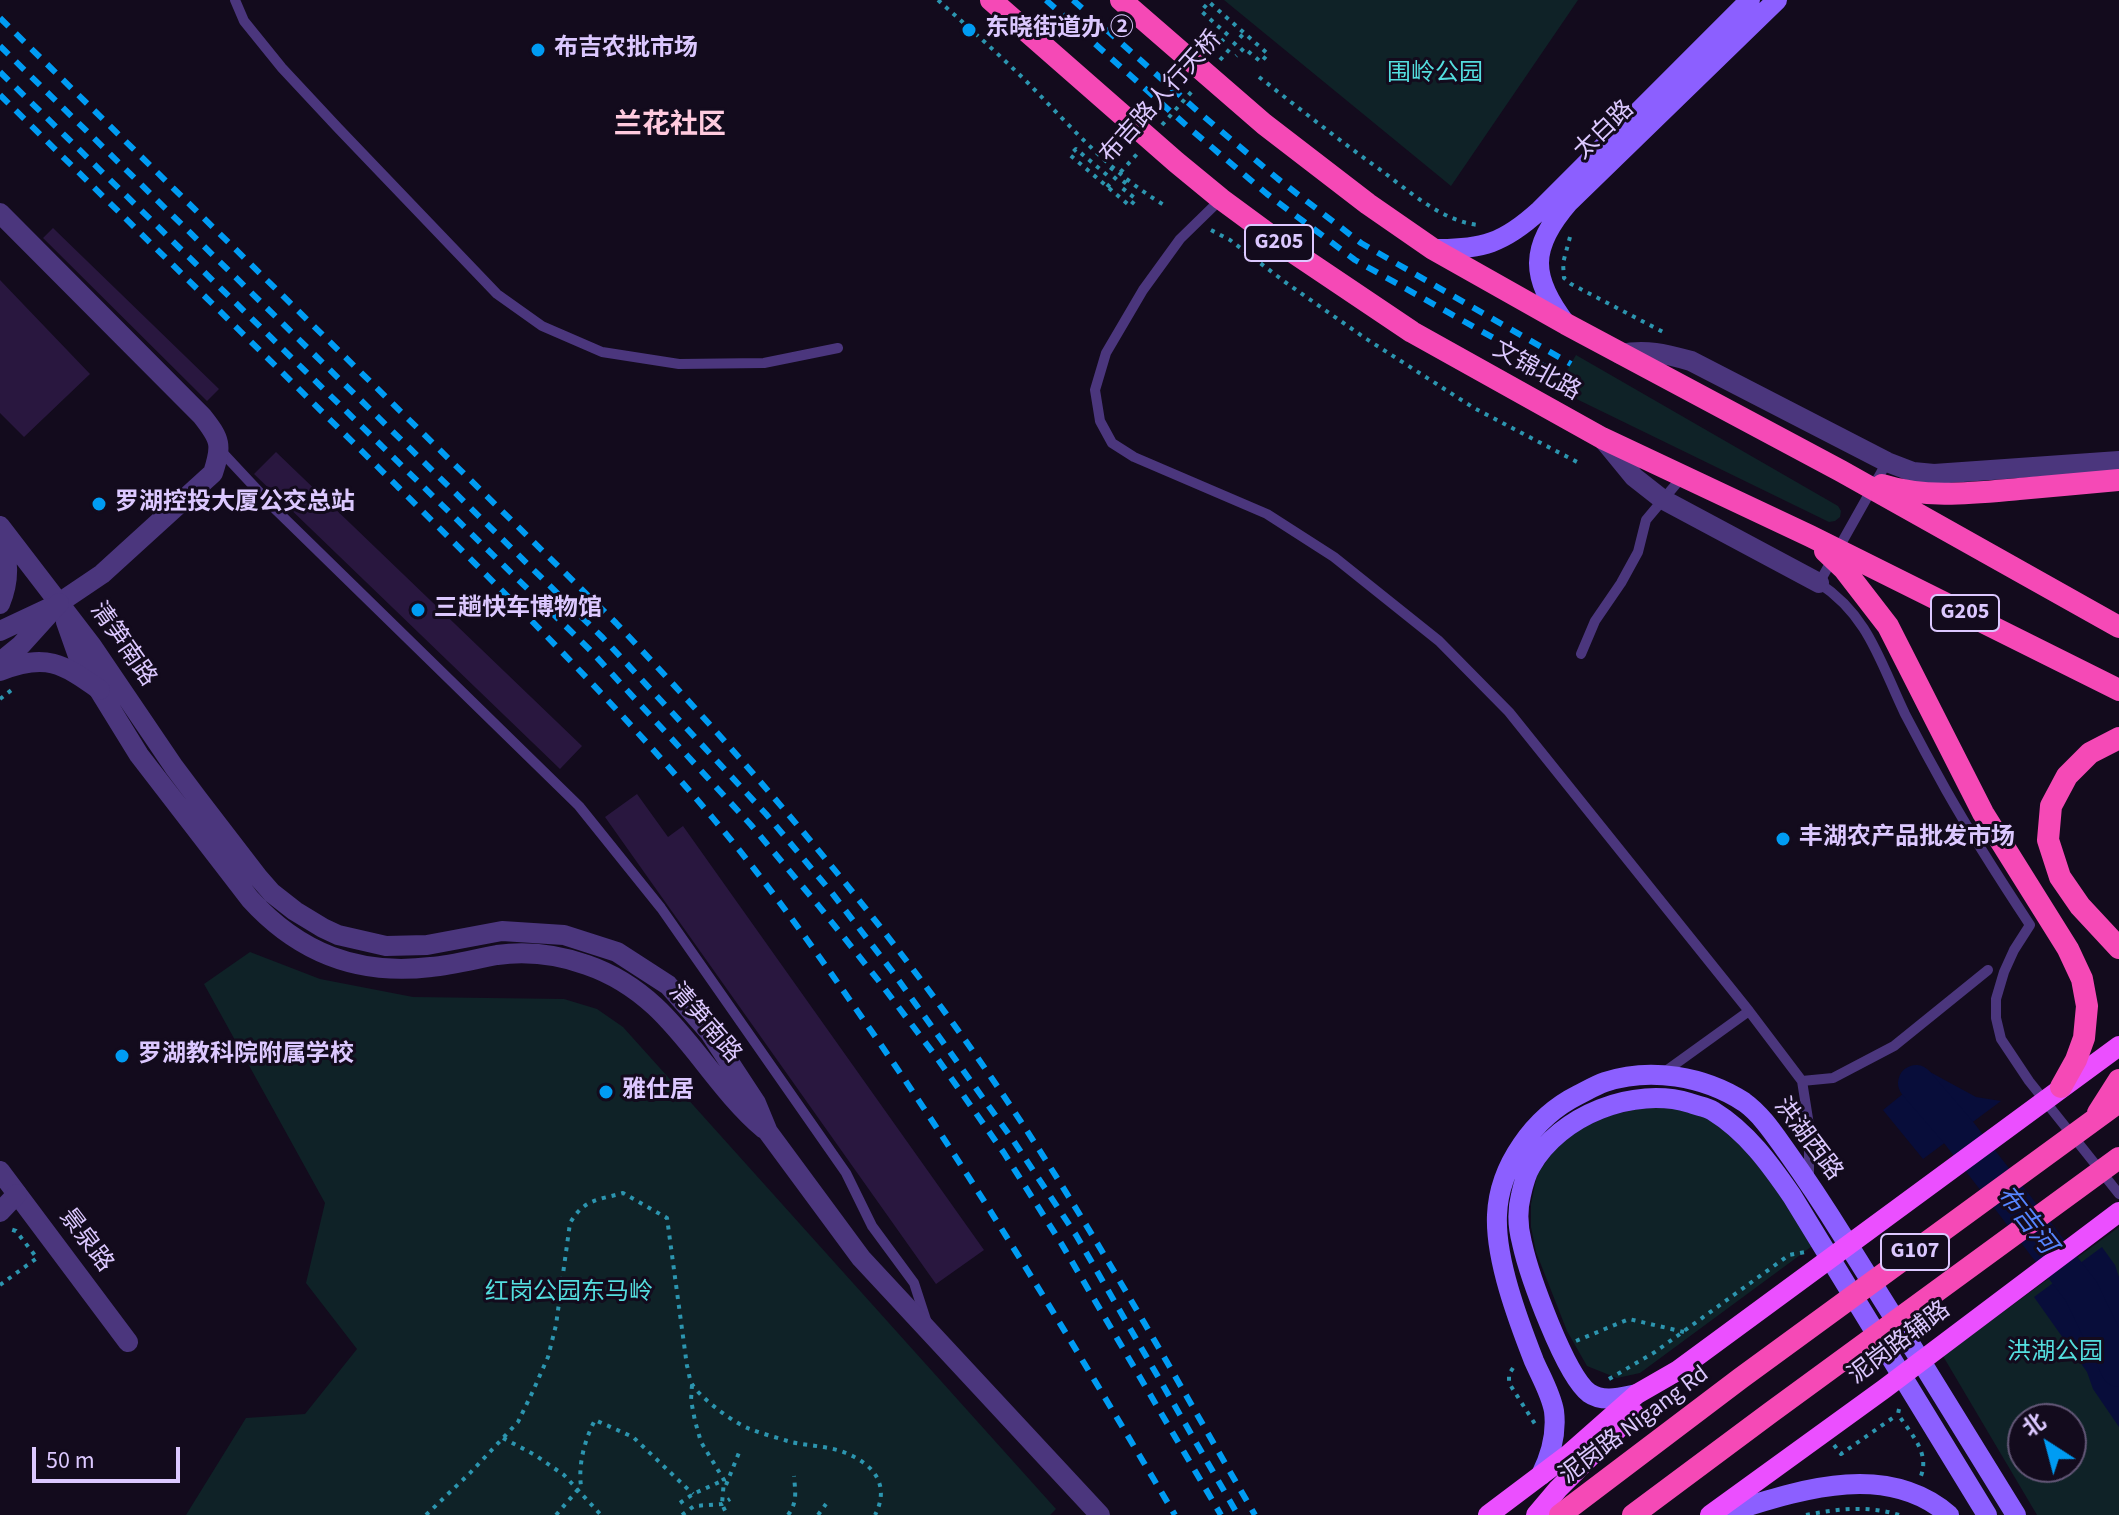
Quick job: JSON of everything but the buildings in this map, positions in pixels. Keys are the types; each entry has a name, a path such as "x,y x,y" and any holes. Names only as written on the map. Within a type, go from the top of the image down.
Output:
{"highway":[{"name":"文锦北路","path":"991,0 1221,199 1412,332 1602,438 1810,536 2119,690"},
{"name":"G205","path":"1121,0 1264,124 1368,204 1433,249 1620,354 1841,471 2119,627"},
{"path":"1841,471 1899,490 1941,494 2119,480"},
{"path":"1810,536 1844,569 1888,626 1983,813 2068,949 2082,979 2087,1006 2084,1038 2061,1087"},
{"path":"2119,738 2090,753 2067,776 2051,806 2048,840 2060,877 2080,906 2119,948"},
{"path":"2089,1125 2119,1080"},
{"name":"G107","path":"2089,1125 2119,1102"},
{"name":"泥岗路 Nigang Rd","path":"1560,1515 1741,1378 2089,1125"},
{"name":"G107","path":"1633,1515 2117,1160"}],"main road":[{"name":"太白路","path":"1433,249 1472,248 1503,239 1516,230 1540,210 1750,0"},
{"name":"太白路","path":"1566,324 1550,303 1539,275 1543,240 1552,225 1569,202 1777,0"},
{"path":"1488,1515 1569,1454 1637,1394 1677,1371 2119,1046"},
{"name":"洪湖西路","path":"1541,1475 1551,1455 1554,1413 1521,1328 1501,1253 1497,1217 1500,1188 1524,1142 1570,1099 1604,1082 1643,1074 1661,1074 1719,1089 1744,1103 1764,1120 1809,1183 2016,1515"},
{"name":"洪湖西路","path":"1637,1394 1604,1398 1589,1393 1569,1365 1541,1303 1521,1243 1518,1216 1520,1197 1530,1167 1551,1141 1577,1121 1608,1107 1644,1098 1680,1100 1711,1110 1734,1126 1774,1171 1987,1515"},
{"name":"泥岗路辅路","path":"1710,1515 2119,1212"},
{"path":"1536,1515 1558,1489 1677,1371"},
{"path":"1719,1515 1808,1491 1865,1483 1891,1486 1914,1494 1949,1515"}],"street":[{"path":"0,213 202,416 217,435 220,450 213,473 102,574 59,603 0,631"},
{"path":"1620,354 1639,350 1691,361 1887,462 1913,472 1934,474 2119,461"},
{"path":"1602,438 1634,477 1662,499 1819,583"},
{"path":"0,526 59,603"},
{"path":"0,535 7,553 8,571 7,588 0,604"},
{"path":"0,662 21,645 59,603"},
{"name":"清笋南路","path":"59,603 78,656 139,755 261,912 293,937 331,958 377,967 430,967 520,954 565,959 605,972 647,998 688,1040 746,1113 768,1132 861,1258 1100,1515"},
{"name":"清笋南路","path":"59,603 182,778 258,877 284,903 338,935 386,946 427,945 474,935 520,931 564,935 617,952 668,985 687,1005 710,1033 756,1103 768,1132"},
{"path":"0,671 29,661 50,663 75,672 100,690"},
{"name":"景泉路","path":"0,1171 8,1197 128,1342"},
{"path":"0,1212 8,1197"}],"lane":[{"path":"235,0 244,21 282,68 338,128 497,294 542,326 602,352 679,364 764,363 838,348"},
{"path":"1221,199 1180,239 1143,290 1106,353 1095,390 1100,421 1112,443 1134,457 1267,514 1334,557 1439,641 1509,712 1802,1081 1809,1125 1809,1183"},
{"path":"220,450 277,511 588,817 661,908 846,1173 872,1226 914,1283 930,1333"},
{"path":"1887,462 1819,583 1845,603 1864,627 1946,790 1978,846 2030,925 2014,950 1996,999 2001,1039 2029,1081 2119,1194"},
{"path":"1581,654 1595,621 1638,552 1646,520 1682,477"},
{"path":"1802,1081 1833,1078 1894,1046 1988,970"},
{"path":"1661,1074 1749,1011"}],"path":[{"path":"938,0 1007,62 1088,145 1141,191 1164,205"},
{"path":"1221,42 1228,35 1201,11 1209,2 1268,54 1261,62 1244,48 1236,56"},
{"name":"布吉路人行天桥","path":"1213,68 1244,33"},
{"path":"1259,77 1419,198 1458,220 1485,225"},
{"name":"布吉路人行天桥","path":"1160,128 1202,80"},
{"path":"1113,167 1107,175 1076,149 1070,155 1130,206 1136,199 1121,187 1127,179"},
{"name":"布吉路人行天桥","path":"1107,187 1139,152"},
{"path":"1211,230 1230,240 1365,338 1474,408 1579,463"},
{"path":"1570,236 1563,263 1564,278 1669,335"},
{"path":"426,1515 518,1422 548,1357 556,1325 570,1223 577,1210 587,1203 623,1193 667,1218 692,1385 691,1400 701,1442 724,1480 722,1504 728,1515"},
{"path":"0,1285 37,1258 16,1231"},
{"path":"1611,1377 1655,1352 1789,1255"},
{"path":"1573,1342 1629,1319 1684,1332"},
{"path":"1513,1368 1509,1383 1537,1426"},
{"path":"692,1385 711,1404 746,1428 791,1442 844,1452 862,1461 875,1474 883,1489 875,1515"},
{"path":"1899,1405 1898,1414 1923,1456 1919,1479"},
{"path":"1841,1454 1898,1414"},
{"path":"556,1515 581,1486 586,1438 595,1420 633,1437 693,1494"},
{"path":"503,1438 564,1475 601,1515"},
{"path":"728,1515 725,1487 740,1450"},
{"path":"789,1515 797,1490 794,1476"},
{"path":"680,1503 724,1480"},
{"path":"682,1515 694,1506 722,1504 730,1499"},
{"path":"818,1515 826,1504"},
{"path":"1806,1515 1846,1508 1899,1515"}],"green space":[{"name":"围岭公园","path":"1224,0 1578,0 1451,186"},
{"path":"1576,355 1838,506 1840,517 1829,522 1556,389"},
{"name":"红岗公园东马岭","path":"250,952 320,979 413,997 564,999 597,1009 623,1027 1056,1509 1050,1515 186,1515 246,1418 305,1414 357,1349 306,1283 325,1203 204,984"},
{"path":"1645,1107 1680,1109 1712,1119 1754,1153 1815,1244 1640,1373 1617,1378 1587,1366 1567,1331 1536,1252 1531,1204 1537,1175 1554,1150 1578,1130 1608,1116"},
{"name":"洪湖公园","path":"2119,1227 2119,1515 2037,1515 2018,1483 2087,1483 2087,1403 2007,1403 2007,1464 1943,1356"}],"shaded area":[{"path":"1930,1072 1976,1097 2001,1101 1923,1159 1883,1110"},
{"path":"2102,1247 2115,1265 2119,1277 2119,1427 2093,1389 2087,1372 2034,1297"}],"waterway":[{"name":"布吉河","path":"1916,1083 1959,1133 2081,1291 2119,1369"}],"railway":[{"path":"1046,0 1267,194 1355,260 1563,377"},
{"path":"1073,0 1202,115 1361,243 1571,364"},
{"path":"0,18 616,623 798,826 884,931 1005,1097 1116,1274 1255,1515"},
{"path":"0,46 603,638 766,814 892,971 1013,1140 1076,1235 1238,1515"},
{"path":"0,72 590,650 751,825 878,980 1004,1153 1061,1243 1221,1515"},
{"path":"0,95 529,618 656,753 736,846 832,975 945,1140 1062,1326 1175,1515"}],"place":[{"name":"东晓街道办 ②","path":"969,30"},
{"name":"布吉农批市场","path":"538,50"},
{"name":"罗湖控投大厦公交总站","path":"99,504"},
{"name":"三趟快车博物馆","path":"418,610"},
{"name":"丰湖农产品批发市场","path":"1783,839"},
{"name":"罗湖教科院附属学校","path":"122,1056"},
{"name":"雅仕居","path":"606,1092"}],"district":[{"name":"兰花社区","path":"670,127"}]}
